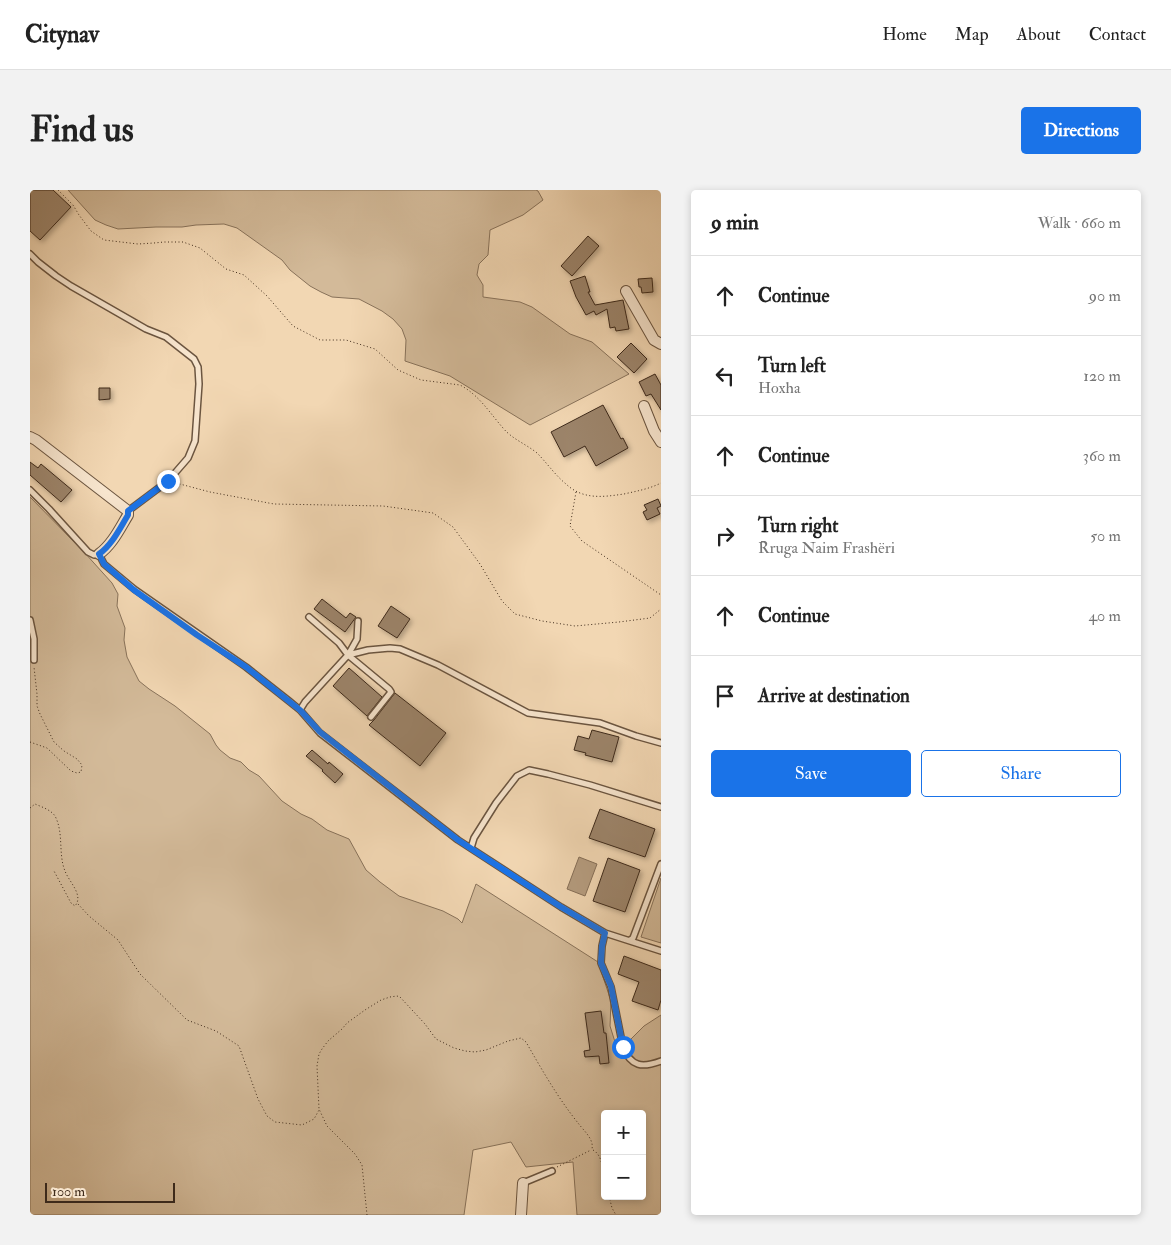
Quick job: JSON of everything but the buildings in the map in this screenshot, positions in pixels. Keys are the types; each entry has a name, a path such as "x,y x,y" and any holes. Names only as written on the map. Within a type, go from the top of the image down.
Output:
{"street":[{"path":"626,291 654,340 661,344"},
{"path":"644,406 654,431 661,442"},
{"path":"30,437 128,511 128,515 113,539 104,551 99,554"},
{"path":"521,1215 523,1183"}],"lane":[{"path":"30,254 71,286 146,329 166,337 194,358 198,367 199,384 195,441 188,458 168,481 128,511"},
{"path":"30,490 88,552 94,555 99,554 104,564 134,590 246,667 300,710 320,732 458,840 561,907 605,933 632,940 661,951"},
{"path":"309,617 339,643 348,656 391,692 371,717"},
{"path":"30,620 34,639 34,660"},
{"path":"300,710 305,702 348,656 357,639 358,621"},
{"path":"348,656 368,650 400,648 438,664 528,713 600,723 661,743"},
{"path":"471,848 474,838 496,803 517,776 529,770 590,785 661,807"},
{"path":"632,940 661,864"},
{"path":"605,933 601,963 611,986 626,1055 638,1065 661,1061"},
{"path":"523,1183 552,1170"}],"path":[{"path":"58,190 73,205 78,215 91,231 104,240 138,244 183,242 200,248 226,268 244,275 267,296 293,326 320,340 346,340 375,349 398,370 421,380 464,387 477,396 504,430 535,452 565,484 576,491 588,496 600,497 641,491 661,483"},
{"path":"168,481 210,492 274,504 383,506 433,513 453,527 480,564 502,601 515,614 542,621 575,626 650,618 661,609"},
{"path":"576,491 570,526 582,541 661,595"},
{"path":"30,742 47,748 71,771 81,772 82,766 78,759 64,752 54,742 40,714 37,706 38,694 34,673 34,660"},
{"path":"30,808 35,804 54,814 58,823 64,870 78,895 78,904 89,916 118,940 140,974 187,1020 216,1032 239,1046 258,1099 267,1116 275,1122 302,1126 314,1118 319,1109"},
{"path":"54,871 71,903 75,906 78,904"},
{"path":"366,1215 362,1165 355,1154 327,1126 319,1109 317,1066 319,1054 328,1041 355,1016 381,1000 390,997 400,997 436,1038 454,1048 475,1052 522,1038 571,1114 590,1138 593,1144 592,1149"},
{"path":"552,1170 592,1149"},
{"path":"592,1149 598,1152 601,1161"},
{"path":"610,1200 616,1215"}],"shaded area":[{"path":"68,190 536,190 543,200 523,215 490,230 488,255 479,264 477,275 483,285 483,297 520,302 532,307 570,334 592,342 629,374 530,425 450,376 405,361 406,340 402,329 393,319 359,299 332,297 310,286 290,270 282,260 237,228 224,224 118,229 95,220"},
{"path":"30,497 112,583 118,594 117,606 125,628 124,640 127,657 139,681 175,706 210,734 220,750 230,758 241,762 259,776 282,801 327,830 349,839 366,870 380,882 399,896 443,911 462,923 476,884 598,962 611,1001 610,1026 615,1042 616,1054 644,1026 661,1015 661,1215 577,1215 573,1162 526,1167 511,1142 473,1150 464,1215 30,1215"},
{"path":"579,857 597,864 585,896 567,889"},
{"path":"661,878 661,943 641,937"}],"route":[{"path":"168,481 128,511 128,515 113,539 104,551 99,554 104,564 134,590 246,667 300,710 320,732 458,840 561,907 605,933 601,963 611,986 623,1047"}]}
